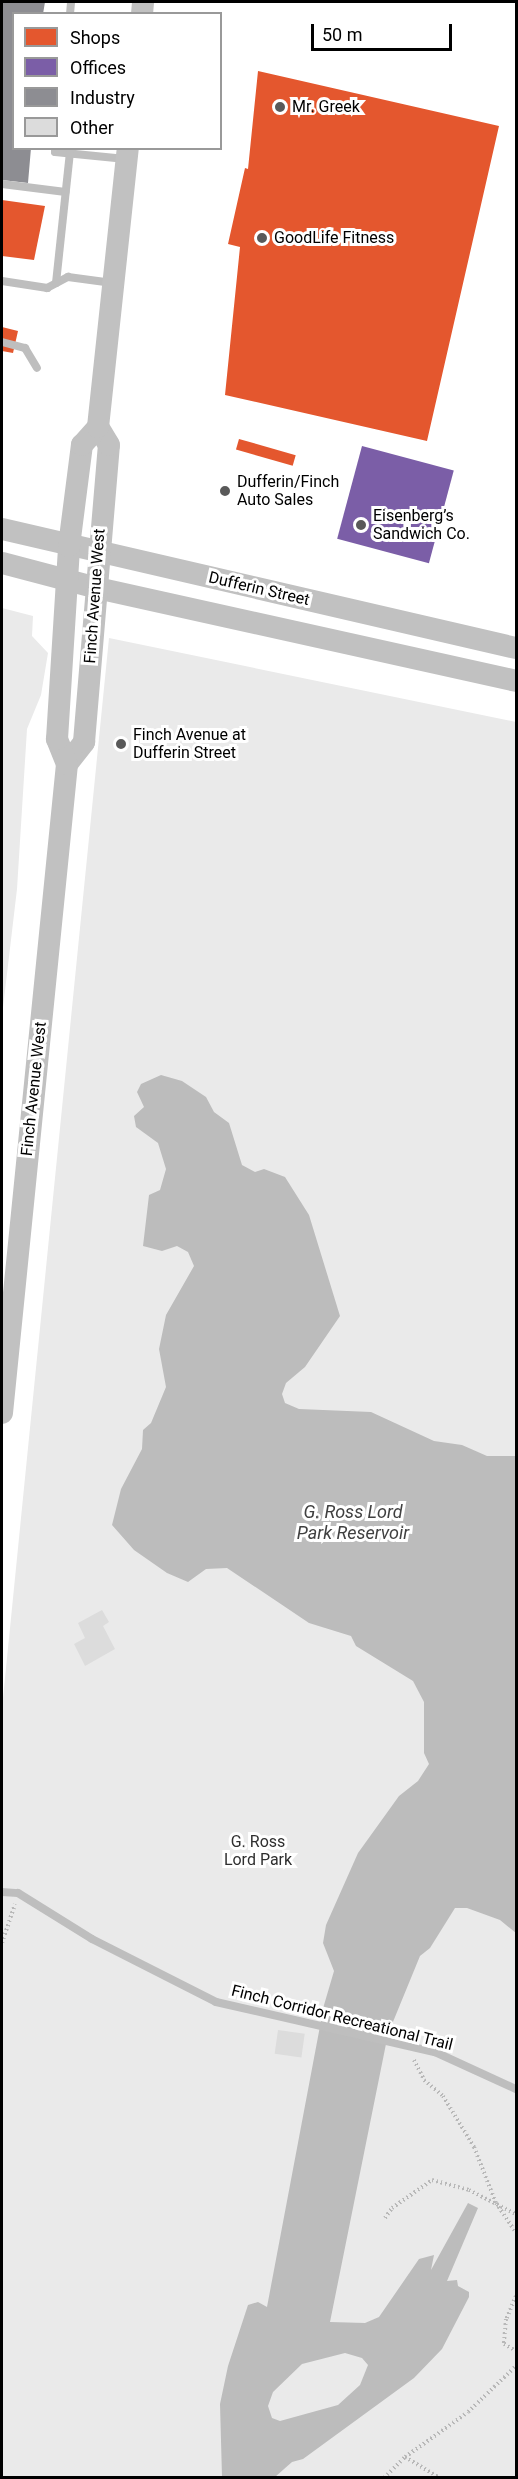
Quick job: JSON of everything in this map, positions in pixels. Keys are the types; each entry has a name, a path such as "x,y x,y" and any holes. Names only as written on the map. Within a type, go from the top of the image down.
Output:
{"main road":[{"name":"Finch Avenue West","path":"2,1413 67,764 57,739 69,546 82,445 98,427 127,154"},
{"name":"Finch Avenue West","path":"67,764 84,742 109,445 98,427"},
{"name":"Dufferin Street","path":"2,529 516,648"},
{"name":"Dufferin Street","path":"2,563 97,588 516,681"}],"lane":[{"path":"55,150 55,152 70,153 127,154"},
{"path":"56,283 70,153"},
{"path":"2,184 66,192"},
{"path":"2,281 47,288 68,277 113,283"},
{"path":"2,342 25,348 37,368"},
{"path":"2,1892 18,1893"},
{"name":"Finch Corridor Recreational Trail","path":"18,1893 92,1940 216,2002 317,2027 417,2048 462,2063 516,2089"}],"path":[{"path":"2,1943 18,1893"},
{"path":"417,2048 413,2063 424,2080 443,2096 474,2147 498,2205 516,2233"},
{"path":"385,2218 392,2208 432,2180 469,2190 516,2214"},
{"path":"516,2296 506,2319 504,2344 516,2351"},
{"path":"384,2478 405,2457 468,2412 516,2366"},
{"path":"405,2457 440,2478"}],"green space":[{"path":"2,608 33,616 32,636 48,653 41,695 27,729 17,889 2,1016"},
{"name":"G. Ross Lord Park","path":"109,638 516,722 516,2477 2,2478 2,1708"}],"water":[{"name":"G. Ross Lord Park Reservoir","path":"161,1075 182,1081 206,1097 214,1112 229,1123 242,1165 255,1172 264,1169 285,1177 309,1215 340,1316 305,1367 286,1383 282,1394 285,1403 299,1409 371,1412 434,1441 462,1445 487,1456 516,1456 516,1933 500,1920 467,1908 455,1908 430,1948 420,1956 388,2034 330,2322 365,2323 379,2317 419,2259 434,2255 431,2270 468,2203 478,2208 447,2281 457,2280 458,2286 469,2292 469,2297 442,2349 414,2378 303,2459 292,2462 275,2477 222,2477 220,2404 228,2366 248,2305 258,2302 267,2307 324,2005 334,1971 323,1943 326,1925 358,1853 399,1796 418,1781 429,1764 424,1753 424,1702 413,1681 356,1646 351,1636 309,1623 227,1568 206,1569 188,1582 167,1573 134,1550 112,1525 121,1489 142,1449 143,1430 151,1423 166,1387 159,1349 166,1315 194,1266 188,1252 177,1246 162,1251 143,1246 149,1195 160,1190 166,1169 158,1143 136,1127 134,1116 144,1107 137,1092 141,1084","holes":["345,2353 362,2358 368,2365 360,2385 338,2405 280,2421 272,2418 268,2406 273,2392 302,2364"]}],"building: Shops":[{"path":"258,71 499,126 427,441 225,395 240,247 228,244 245,168 248,169"},
{"path":"2,200 45,206 34,260 2,256"},
{"path":"2,327 18,331 13,353 2,351"},
{"path":"239,439 296,455 293,466 236,450"}],"building: Offices":[{"path":"362,446 454,471 429,563 337,539"}],"building: Industry":[{"path":"2,2 45,2 43,12 12,12 12,150 31,150 28,183 2,180"}],"building: Other":[{"path":"102,1610 109,1622 103,1626 115,1649 85,1666 74,1644 85,1638 78,1623"},
{"path":"278,2030 305,2034 301,2058 275,2054"}],"place":[{"name":"Mr. Greek","path":"280,107"},
{"name":"GoodLife Fitness","path":"262,238"},
{"name":"Dufferin/Finch Auto Sales","path":"225,491"},
{"name":"Eisenberg’s Sandwich Co.","path":"361,525"},
{"name":"Finch Avenue at Dufferin Street","path":"121,744"}]}
